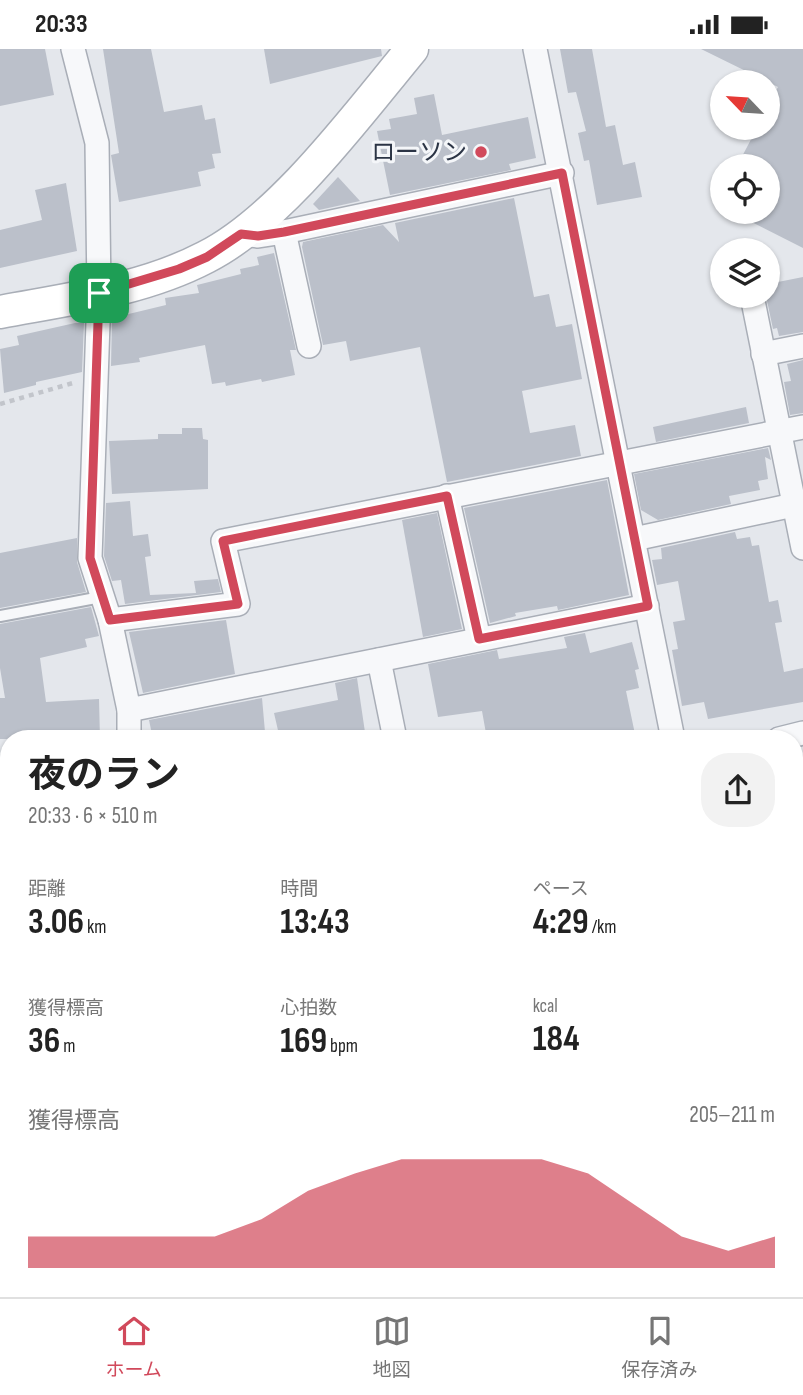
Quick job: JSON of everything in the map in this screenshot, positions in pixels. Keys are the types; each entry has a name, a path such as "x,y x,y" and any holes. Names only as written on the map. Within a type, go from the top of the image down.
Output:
{"street":[{"path":"73,49 97,143 99,293 90,558 110,620 129,710 130,730"},
{"path":"0,312 99,293 179,269 207,257 241,234 285,195 412,49"},
{"path":"535,49 620,461 671,730"},
{"path":"241,234 258,236 284,232 562,173"},
{"path":"284,232 309,346"},
{"path":"754,308 778,432 799,504 803,548"},
{"path":"763,354 803,346"},
{"path":"110,620 238,604 223,541 803,427"},
{"path":"447,496 479,639"},
{"path":"634,539 799,504"},
{"path":"129,710 648,606"},
{"path":"379,660 393,730"}],"lane":[{"path":"0,616 101,597"}],"path":[{"path":"0,404 97,377"}],"building":[{"path":"0,49 45,49 54,95 0,106"},
{"path":"103,49 151,49 164,112 202,105 205,120 215,118 221,153 212,154 215,168 198,172 201,186 119,202 111,155 119,153"},
{"path":"264,49 381,49 382,56 270,84"},
{"path":"560,49 592,49 606,127 615,125 623,165 635,162 642,197 597,205 589,160 584,161 578,133 586,131 576,92 568,93"},
{"path":"701,49 803,49 803,248 756,224 780,224 780,154 743,154 751,140 780,140 780,70 744,70"},
{"path":"434,94 442,135 528,117 536,158 509,164 511,170 390,195 377,131 391,129 389,119 417,114 414,98"},
{"path":"338,177 360,201 319,210 313,204"},
{"path":"66,183 77,251 0,268 0,230 42,220 35,190"},
{"path":"514,198 534,297 549,294 556,327 572,324 582,379 522,391 530,433 575,425 581,456 447,482 420,347 350,361 346,341 323,345 303,242 383,225 399,242 395,223"},
{"path":"274,253 296,350 290,350 295,375 226,386 225,382 212,384 205,345 139,358 140,362 111,366 112,318 166,305 165,298 199,293 197,285 241,274 240,269 259,265 257,257"},
{"path":"803,277 803,332 779,336 777,328 773,329 769,308 780,308 780,282"},
{"path":"84,323 82,372 36,382 36,385 4,393 0,349 19,345 17,336"},
{"path":"803,360 803,413 790,415 784,382 791,381 787,364"},
{"path":"746,407 749,423 656,442 653,427"},
{"path":"182,428 202,428 203,439 208,440 208,489 112,494 109,441 158,439 158,434 182,434"},
{"path":"768,448 771,460 765,457 768,479 758,481 760,490 729,496 731,504 658,520 641,510 634,474"},
{"path":"607,480 629,595 558,610 557,606 515,613 516,616 490,623 464,508"},
{"path":"130,501 133,536 148,534 151,556 145,557 150,595 196,593 194,581 218,579 221,592 125,604 121,580 112,581 104,556 106,503"},
{"path":"437,513 462,629 423,637 402,520"},
{"path":"735,532 737,539 750,537 752,546 759,545 769,602 778,600 782,622 775,623 784,672 803,668 803,702 708,719 704,702 682,706 672,650 678,649 673,622 685,620 678,581 657,585 652,560 662,559 661,548"},
{"path":"77,538 77,562 86,592 0,608 0,553"},
{"path":"91,607 99,636 85,639 87,647 40,658 46,702 99,699 100,730 0,730 0,698 5,698 0,668 0,624"},
{"path":"226,620 235,674 143,693 129,632"},
{"path":"585,633 590,653 632,642 639,669 635,670 639,688 626,691 634,730 485,730 482,711 438,717 428,664 497,650 499,659 567,648 564,637"},
{"path":"357,678 365,730 278,730 274,713 338,700 335,683"},
{"path":"262,698 265,730 151,730 149,720"}],"place":[{"name":"ローソン","path":"481,152"}],"route":[{"path":"562,173 648,606 479,639 447,496 223,541 238,604 110,620 90,558 99,293 179,269 207,257 241,234 258,236 284,232 562,173"}]}
